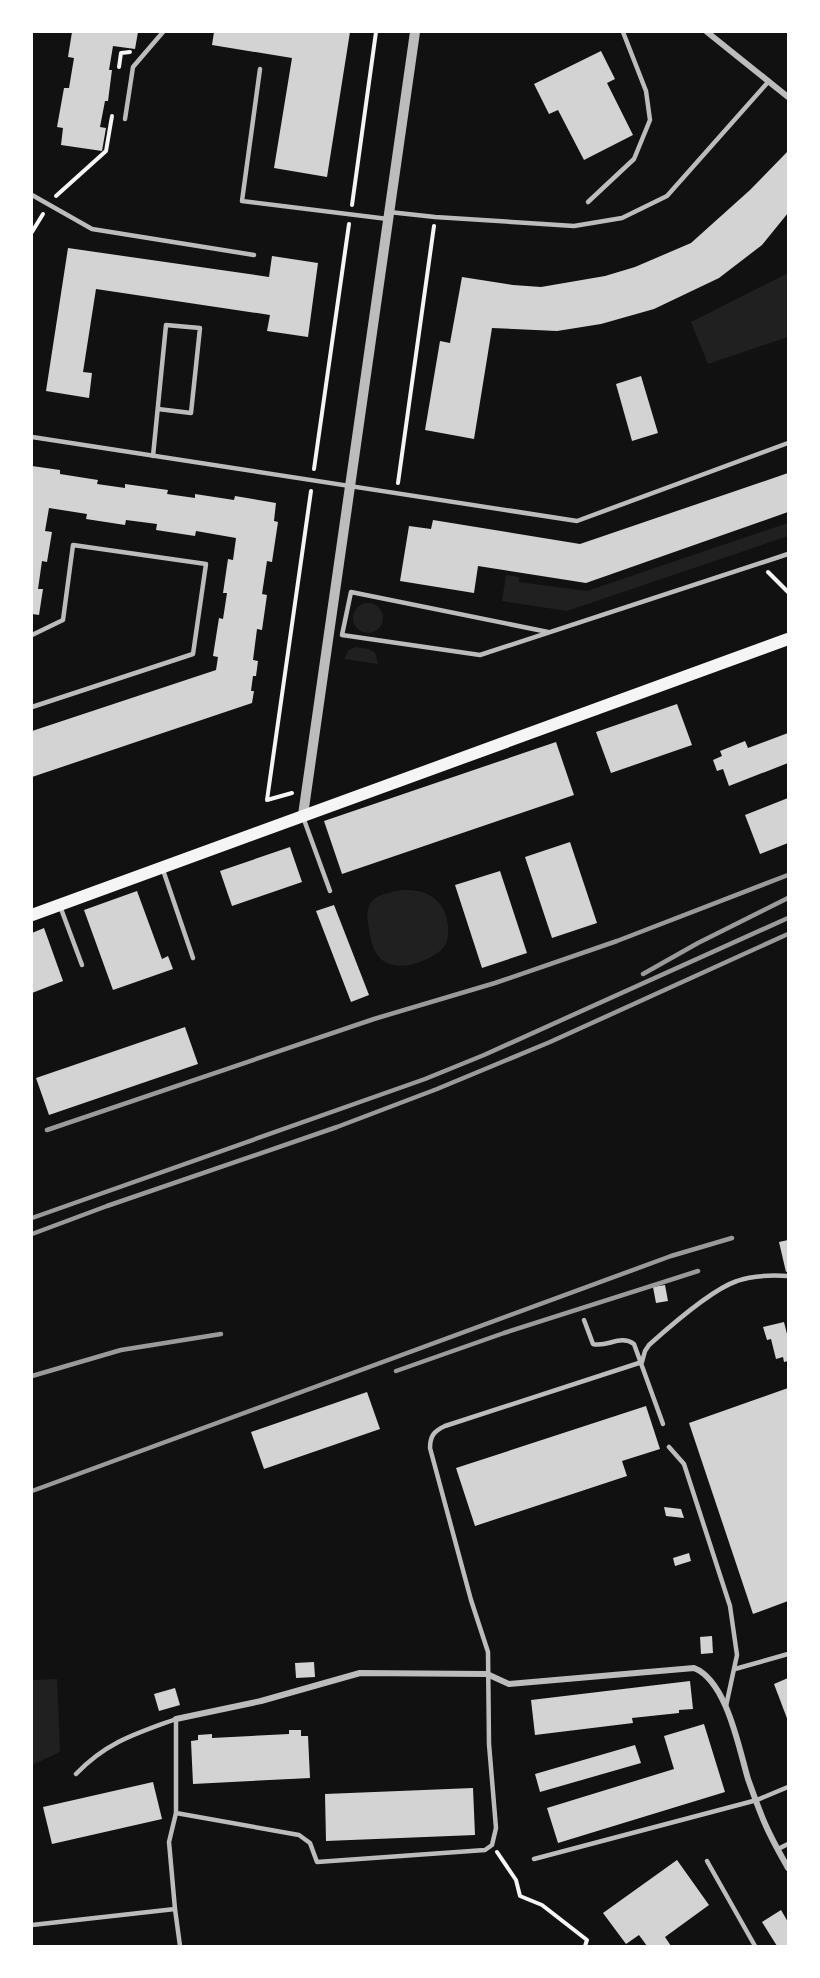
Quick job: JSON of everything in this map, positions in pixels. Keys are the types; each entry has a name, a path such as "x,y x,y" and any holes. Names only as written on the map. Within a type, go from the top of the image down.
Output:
{"main road":[{"path":"32,915 789,639"}],"street":[{"path":"303,815 415,32"},
{"path":"707,32 789,97"},
{"path":"176,1719 261,1701 360,1673 487,1674 509,1684 694,1668 709,1680 726,1706 768,1831 789,1868"}],"lane":[{"path":"125,119 133,67 163,32"},
{"path":"588,202 634,159 650,120 646,91 623,32"},
{"path":"260,69 242,201 350,214 574,226 622,218 667,196 769,81"},
{"path":"32,195 92,229 254,255"},
{"path":"153,456 166,325 200,328 191,413 158,409"},
{"path":"32,438 578,520 789,443"},
{"path":"32,635 63,620 73,545 206,564 193,654 32,707"},
{"path":"548,633 351,592 342,635 480,655 548,633 760,563 789,554"},
{"path":"303,815 330,891"},
{"path":"162,867 193,958"},
{"path":"60,904 82,965"},
{"path":"176,1813 299,1835 310,1843 317,1862 485,1850 492,1845 496,1828 489,1744 488,1652 471,1600 430,1448 432,1436 445,1426 642,1362 649,1345 719,1290 746,1278 789,1276"},
{"path":"584,1320 593,1344 599,1345 620,1340 631,1341 642,1362 663,1424"},
{"path":"669,1447 684,1464 725,1587 737,1655 726,1706"},
{"path":"735,1669 789,1654"},
{"path":"76,1774 93,1757 109,1746 176,1719 176,1813 169,1842 180,1947"},
{"path":"534,1859 757,1800 789,1787"},
{"path":"778,1849 789,1844"},
{"path":"707,1861 755,1947"},
{"path":"32,1925 175,1909"}],"path":[{"path":"307,788 267,800 376,32"},
{"path":"63,189 106,151"},
{"path":"397,493 435,217"},
{"path":"760,563 789,592"},
{"path":"492,1845 516,1880 520,1896 542,1905 587,1940 585,1947"}],"shaded area":[{"path":"788,273 788,337 708,364 691,322"},
{"path":"788,523 788,536 567,611 502,601 506,575 519,577 519,582 587,591"},
{"path":"368,603 379,607 383,618 379,629 368,633 357,629 353,618 357,607"},
{"path":"356,647 369,649 375,653 378,664 344,659 349,650"},
{"path":"402,890 422,892 435,899 446,915 448,935 440,951 427,959 402,966 387,963 380,958 371,940 367,918 372,901"},
{"path":"57,1679 60,1752 32,1765 32,1680"}],"building":[{"path":"72,32 138,32 135,49 113,46 109,70 112,70 108,101 105,101 100,127 106,128 102,151 61,145 63,128 57,127 64,88 69,88 74,58 68,57"},
{"path":"214,32 350,32 327,177 274,168 292,58 212,45"},
{"path":"601,51 615,79 607,83 633,135 584,160 558,110 549,114 534,84"},
{"path":"788,151 788,213 762,245 719,278 654,309 601,324 557,331 492,328 474,439 425,430 440,341 450,343 462,277 541,287 605,276 635,267 691,243 750,190"},
{"path":"68,248 269,277 272,256 318,263 308,337 267,331 270,315 96,289 83,372 92,373 89,398 46,391"},
{"path":"641,376 658,433 632,441 616,384"},
{"path":"32,466 60,470 60,474 98,480 97,484 125,488 125,484 168,490 167,494 195,498 195,494 234,500 235,496 276,503 274,521 278,522 272,562 267,561 262,594 267,595 262,630 257,629 253,660 258,661 256,676 253,676 252,703 32,777 32,731 216,670 218,657 213,656 219,618 223,619 227,593 223,593 228,559 233,560 236,538 196,531 195,536 156,530 157,524 126,520 125,525 86,519 87,514 49,508 45,531 52,532 47,562 42,561 38,589 43,589 39,615 32,614"},
{"path":"788,473 788,512 586,583 478,566 474,593 400,581 409,526 431,529 433,520 580,544"},
{"path":"677,704 692,745 611,773 596,732"},
{"path":"788,733 788,763 729,786 723,769 717,771 713,760 722,756 720,751 745,741 748,748"},
{"path":"556,742 574,795 342,874 324,821"},
{"path":"788,798 788,843 760,854 745,815"},
{"path":"570,842 597,923 552,938 525,857"},
{"path":"290,847 302,882 232,906 220,871"},
{"path":"500,871 527,953 482,968 455,885"},
{"path":"137,891 162,959 168,956 173,969 113,990 84,910"},
{"path":"334,905 369,995 351,1002 316,911"},
{"path":"44,928 63,981 32,993 32,933"},
{"path":"185,1027 198,1064 49,1115 36,1078"},
{"path":"788,1240 788,1271 786,1272 779,1242"},
{"path":"665,1285 668,1301 656,1303 653,1287"},
{"path":"784,1322 788,1338 788,1361 784,1362 783,1357 776,1359 771,1339 767,1340 763,1327"},
{"path":"788,1388 788,1601 753,1614 689,1423"},
{"path":"367,1392 380,1429 264,1469 251,1432"},
{"path":"646,1406 660,1449 622,1461 627,1476 475,1526 456,1468"},
{"path":"664,1507 681,1509 684,1518 666,1516"},
{"path":"689,1553 691,1561 675,1566 673,1558"},
{"path":"712,1636 713,1653 701,1654 700,1637"},
{"path":"314,1662 315,1677 296,1678 295,1663"},
{"path":"788,1678 788,1721 774,1684"},
{"path":"690,1681 693,1709 679,1710 679,1713 632,1718 633,1723 535,1735 531,1700"},
{"path":"175,1688 180,1705 159,1711 154,1694"},
{"path":"704,1724 725,1792 558,1843 547,1808 674,1769 664,1736"},
{"path":"289,1730 301,1730 301,1736 308,1736 310,1778 193,1784 191,1741 198,1740 198,1735 212,1734 212,1738 289,1734"},
{"path":"635,1745 641,1763 540,1792 535,1774"},
{"path":"153,1782 162,1819 52,1844 43,1807"},
{"path":"473,1788 475,1835 326,1841 325,1794"},
{"path":"677,1860 709,1905 665,1937 671,1946 647,1946 639,1935 626,1944 603,1913"},
{"path":"781,1910 788,1922 788,1946 777,1946 762,1922"}],"railway":[{"path":"47,1130 374,1019 495,983 617,941 788,875"},
{"path":"643,974 698,943 788,898"},
{"path":"32,1218 425,1079 484,1055 788,918"},
{"path":"32,1234 337,1127 437,1089 550,1042 788,934"},
{"path":"32,1491 671,1256 732,1238"},
{"path":"396,1371 504,1333 698,1271"},
{"path":"32,1376 121,1350 221,1334"}]}
